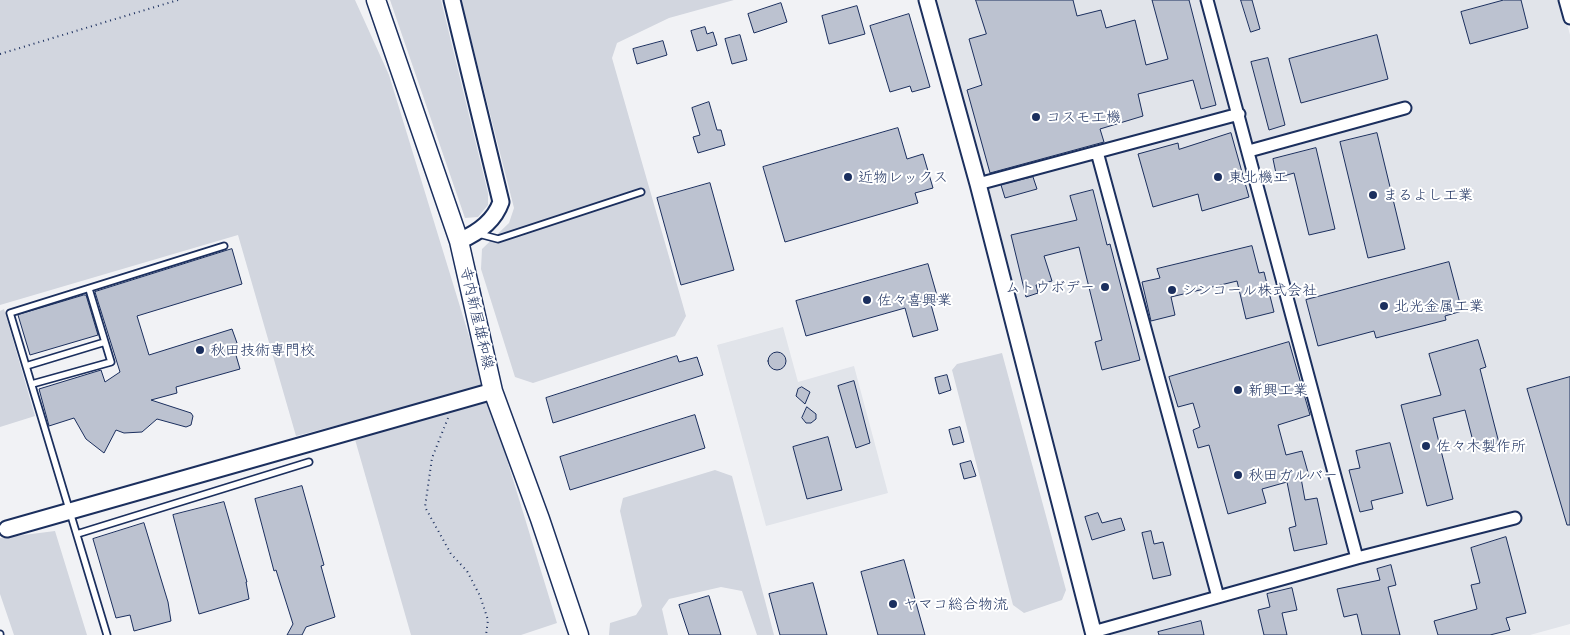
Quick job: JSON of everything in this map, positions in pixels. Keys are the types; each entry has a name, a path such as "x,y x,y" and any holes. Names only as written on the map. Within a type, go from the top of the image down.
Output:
{"main road":[{"name":"寺内新屋雄和線","path":"376,0 459,241 493,391 540,519 579,635"}],"street":[{"path":"452,0 501,202 497,213 477,234 459,241"},
{"path":"927,0 978,184 1094,634 1357,558 1514,518"},
{"path":"1207,0 1357,558"},
{"path":"1565,0 1570,18"},
{"path":"1249,151 1405,108"},
{"path":"978,184 1239,114"},
{"path":"1097,152 1218,597"},
{"path":"7,529 71,513 493,391"}],"lane":[{"path":"477,234 498,239 641,192"},
{"path":"107,635 10,313 224,246"},
{"path":"32,384 111,362 89,289"},
{"path":"26,366 105,342"},
{"path":"77,534 309,462"}],"path":[{"path":"0,54 178,0"},
{"path":"461,400 449,414 432,458 425,507 451,554 467,571 480,596 488,620 486,635"}],"shaded area":[{"path":"0,0 355,0 389,75 557,623 521,635 411,635 350,422 296,436 238,235 0,305"},
{"path":"390,0 441,0 488,193 488,205 478,217 465,218"},
{"path":"461,0 734,0 669,18 617,43 612,58 686,316 675,336 533,383 515,377 481,269 482,249 509,223 514,208"},
{"path":"932,0 1561,0 1570,35 1570,624 1530,635 1099,635"},
{"path":"4,309 35,416 0,427 0,311"},
{"path":"783,327 798,382 854,366 888,493 766,526 717,345"},
{"path":"1002,353 1066,590 1062,600 1024,613 1013,605 952,370 957,364"},
{"path":"715,470 732,476 774,635 757,635 742,591 721,587 669,599 662,609 668,635 609,635 610,623 636,615 642,606 620,511 623,498"},
{"path":"55,531 87,635 14,635 0,594 0,538"}],"building":[{"path":"976,0 1073,0 1077,16 1101,10 1106,28 1135,20 1146,65 1168,59 1152,0 1189,0 1216,105 1201,109 1193,80 1138,94 1143,116 1100,129 1104,142 990,173 967,90 982,85 969,39 986,34"},
{"path":"1241,0 1252,0 1260,29 1251,32"},
{"path":"1504,0 1521,0 1528,28 1470,44 1461,12"},
{"path":"781,3 787,22 754,33 748,14"},
{"path":"857,6 865,34 829,44 822,16"},
{"path":"909,14 930,87 912,92 910,86 890,92 870,26"},
{"path":"705,27 707,34 713,32 717,45 697,51 691,31"},
{"path":"740,35 747,60 732,64 725,39"},
{"path":"1377,35 1388,79 1301,103 1289,59"},
{"path":"663,41 667,55 637,64 633,49"},
{"path":"1268,58 1285,125 1269,130 1251,62"},
{"path":"709,102 717,130 721,130 725,145 698,153 693,137 700,135 692,108"},
{"name":"近物レックス","path":"898,128 907,159 923,154 933,188 915,193 918,203 785,242 763,167"},
{"path":"1231,133 1249,197 1202,211 1198,194 1153,207 1138,154 1178,143 1179,149"},
{"name":"まるよし工業","path":"1377,133 1405,249 1368,258 1340,142"},
{"path":"1316,148 1335,229 1309,235 1294,173 1277,178 1273,159"},
{"path":"1033,177 1037,189 1005,198 1001,185"},
{"path":"710,183 734,270 681,285 657,198"},
{"path":"1093,190 1107,245 1110,244 1140,360 1102,370 1095,342 1102,340 1079,247 1044,256 1052,281 1036,285 1038,293 1026,297 1011,235 1077,220 1070,196"},
{"name":"シンコール株式会社","path":"1252,246 1259,273 1264,272 1274,312 1246,319 1237,281 1171,297 1175,315 1151,321 1142,282 1160,278 1157,269"},
{"name":"秋田技術専門校","path":"232,249 242,284 137,316 149,355 232,329 237,343 233,345 240,369 176,387 177,393 151,400 191,413 193,416 191,425 186,427 157,419 142,432 124,433 116,430 104,453 86,439 74,418 49,426 39,389 101,370 105,382 120,372 95,292"},
{"name":"北光金属工業","path":"1449,262 1462,311 1445,316 1446,320 1376,338 1374,331 1318,346 1306,300"},
{"name":"佐々喜興業","path":"928,264 938,299 930,301 938,330 913,337 905,308 806,336 796,301"},
{"path":"86,295 98,335 30,355 18,315"},
{"name":"佐々木製作所","path":"1478,340 1486,367 1480,369 1499,443 1475,449 1465,410 1433,418 1453,499 1427,506 1401,405 1441,395 1429,354"},
{"path":"1289,342 1310,415 1278,425 1286,455 1302,451 1309,476 1301,478 1305,500 1317,498 1327,544 1294,551 1289,528 1296,526 1287,482 1262,489 1266,503 1228,514 1209,445 1198,448 1193,430 1200,427 1193,403 1178,407 1169,377"},
{"path":"777,352 784,354 786,361 784,368 777,370 770,368 768,361 770,354"},
{"path":"677,356 679,362 697,357 703,375 553,423 546,398"},
{"path":"947,375 951,390 939,394 935,378"},
{"path":"1570,377 1570,525 1567,525 1527,389"},
{"path":"854,381 870,443 856,448 838,386"},
{"path":"802,387 810,392 805,404 796,396 798,389"},
{"path":"807,407 816,414 816,419 811,423 806,423 802,418"},
{"path":"695,415 705,448 570,490 560,457"},
{"path":"960,427 964,442 953,445 949,430"},
{"path":"828,437 842,490 807,499 793,447"},
{"name":"佐々木製作所","path":"1390,443 1403,493 1371,501 1373,509 1360,512 1349,470 1360,468 1356,451"},
{"path":"971,461 976,476 964,479 960,464"},
{"path":"302,486 324,565 321,566 335,617 306,627 302,635 287,635 293,624 276,570 274,571 255,499"},
{"path":"224,502 247,582 249,599 199,614 173,515"},
{"path":"1098,513 1102,523 1121,518 1125,530 1092,540 1085,517"},
{"path":"144,523 168,602 171,621 134,631 130,615 116,618 93,539"},
{"path":"1151,531 1154,544 1163,542 1171,575 1153,579 1142,533"},
{"path":"1506,537 1526,613 1506,618 1510,630 1490,635 1438,635 1434,621 1477,609 1471,585 1480,583 1471,548"},
{"name":"ヤマコ総合物流","path":"904,560 925,635 878,635 861,572"},
{"path":"1391,565 1396,585 1388,587 1400,635 1362,635 1357,614 1344,617 1337,589 1380,580 1377,569"},
{"path":"813,583 827,635 780,635 769,594"},
{"path":"1292,588 1297,610 1282,613 1287,635 1264,635 1258,610 1270,607 1267,594"},
{"path":"709,596 721,635 689,635 679,605"},
{"path":"1201,621 1204,635 1159,635 1158,632"}],"place":[{"name":"コスモ工機","path":"1036,117"},
{"name":"近物レックス","path":"848,177"},
{"name":"東北機工","path":"1218,177"},
{"name":"まるよし工業","path":"1373,195"},
{"name":"ムトウボデー","path":"1105,287"},
{"name":"シンコール株式会社","path":"1172,290"},
{"name":"佐々喜興業","path":"867,300"},
{"name":"北光金属工業","path":"1384,306"},
{"name":"秋田技術専門校","path":"200,350"},
{"name":"新興工業","path":"1238,390"},
{"name":"佐々木製作所","path":"1426,446"},
{"name":"秋田ガルバー","path":"1238,475"},
{"name":"ヤマコ総合物流","path":"893,604"}]}
